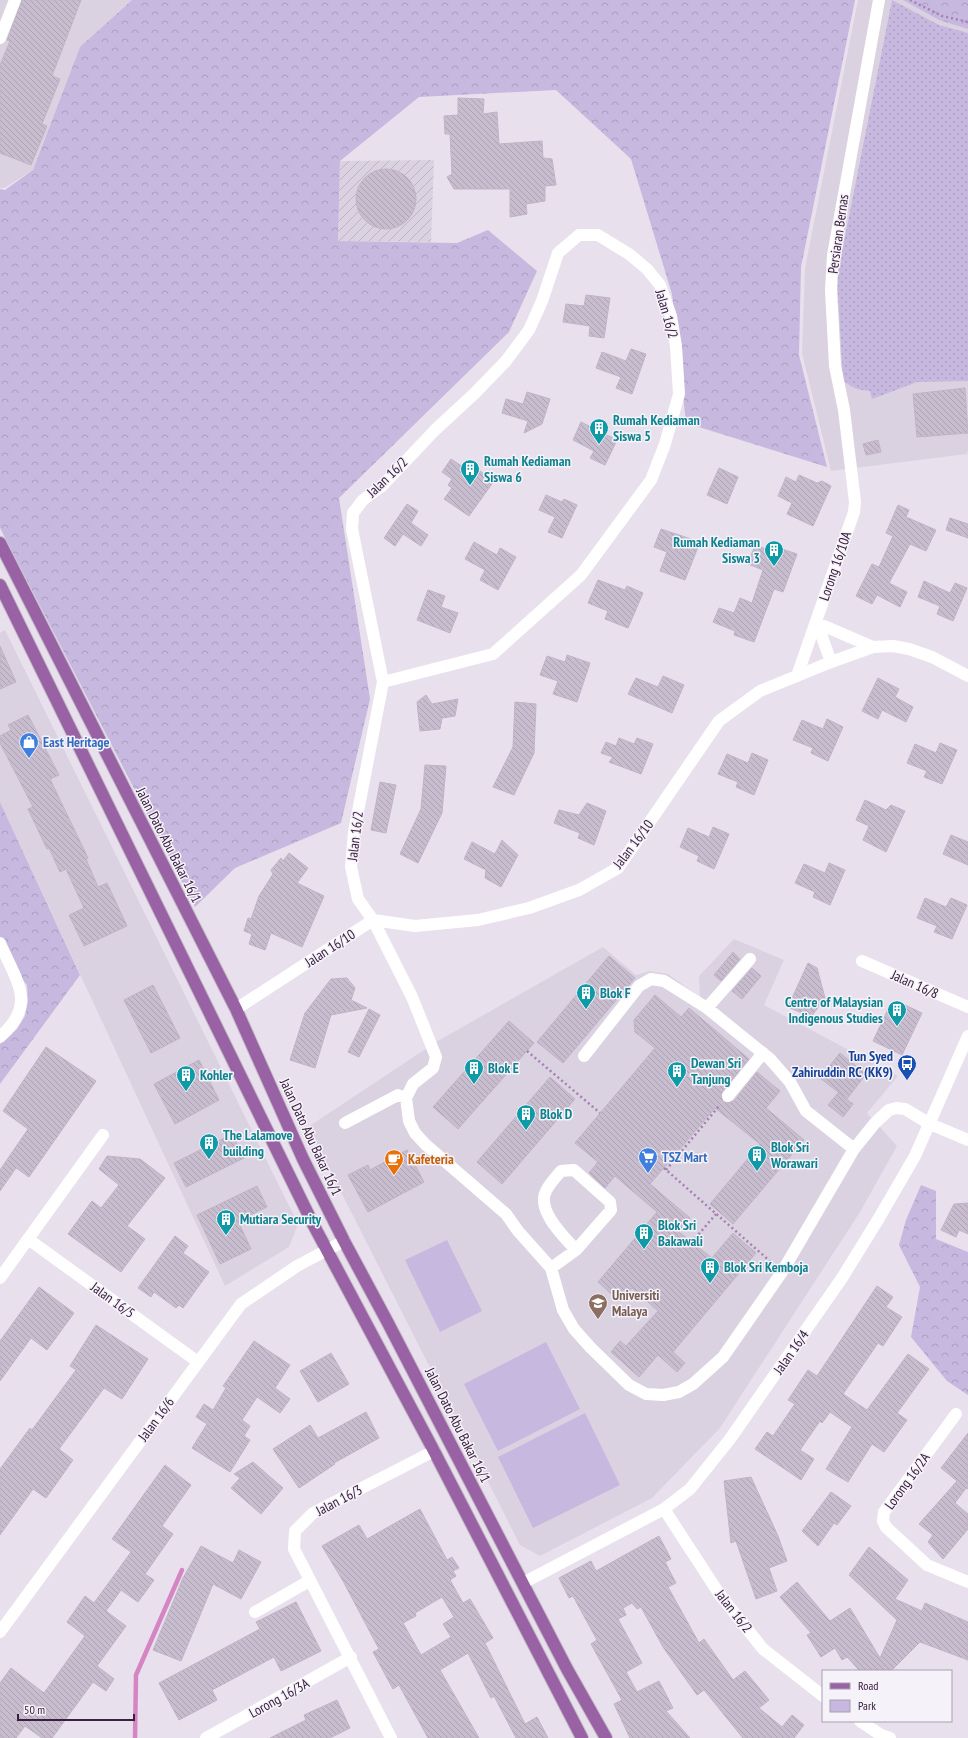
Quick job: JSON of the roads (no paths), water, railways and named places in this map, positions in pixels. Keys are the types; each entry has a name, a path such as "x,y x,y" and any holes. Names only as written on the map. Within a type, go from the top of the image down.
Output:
{"main road":[{"name":"Jalan Dato Abu Bakar 16/1","path":"0,543 236,1009 303,1159 344,1242 392,1330 523,1583 606,1738"},
{"path":"0,585 327,1250 434,1451 582,1738"}],"street":[{"path":"0,38 15,0"},
{"name":"Persiaran Bernas","path":"850,469 844,410 834,366 831,290 833,255 880,2"},
{"name":"Jalan 16/2","path":"383,682 493,654 581,575 651,480 665,444 679,394 676,346 670,316 660,285 647,269 629,254 598,235 579,235 558,253 542,301 529,330 506,361 475,393 435,430 382,486 363,500 354,514 352,529 383,682 354,832 351,867 358,899 373,920 412,997 433,1046 436,1057 433,1068 413,1084 406,1098"},
{"name":"Lorong 16/10A","path":"797,676 817,623 821,603 854,512 855,502 850,469"},
{"path":"817,623 873,647"},
{"path":"817,623 831,662"},
{"name":"Jalan 16/10","path":"236,1009 373,920 415,926 478,920 528,908 579,890 618,868 719,721 760,691 831,662 873,647 893,646 909,649 932,657 968,676"},
{"path":"0,943 21,992 22,1001 21,1009 17,1018 0,1037"},
{"path":"707,1008 750,959"},
{"name":"Jalan 16/8","path":"862,960 968,1007"},
{"path":"584,1056 639,986 651,979 664,981 707,1008 763,1053 781,1070 790,1082 806,1111 854,1149"},
{"name":"Jalan 16/4","path":"523,1583 664,1510 690,1489 730,1439 786,1359 842,1278 879,1218 915,1156 968,1036"},
{"path":"728,1096 763,1053"},
{"path":"345,1123 398,1095 406,1098 409,1121 415,1133 449,1166 506,1214 518,1231 551,1268 563,1310 574,1329 629,1385 646,1394 663,1395 679,1392 693,1384 723,1357 782,1272 854,1149 875,1122 888,1110 896,1108 905,1109 930,1124 968,1140"},
{"path":"0,1278 104,1135"},
{"path":"551,1268 576,1250 611,1210 610,1202 574,1170 561,1170 545,1192 543,1203 560,1232 576,1250"},
{"name":"Jalan 16/5","path":"28,1238 198,1362"},
{"name":"Jalan 16/6","path":"0,1632 240,1304 297,1266 344,1242"},
{"name":"Lorong 16/2A","path":"956,1414 884,1512 883,1522 886,1527 927,1565 968,1582"},
{"name":"Jalan 16/3","path":"391,1738 351,1657 309,1581 294,1549 295,1531 313,1513 434,1451"},
{"name":"Jalan 16/2","path":"664,1510 720,1595 763,1649 822,1695"},
{"path":"255,1612 309,1581"},
{"name":"Lorong 16/3A","path":"206,1738 351,1657"},
{"path":"862,1722 881,1735 890,1738"}],"waterway":[{"path":"135,1738 136,1675 182,1570"}],"place":[{"name":"Rumah Kediaman Siswa 5","path":"599,445"},
{"name":"Rumah Kediaman Siswa 6","path":"470,486"},
{"name":"Rumah Kediaman Siswa 3","path":"774,567"},
{"name":"East Heritage","path":"29,759"},
{"name":"Blok F","path":"586,1010"},
{"name":"Centre of Malaysian Indigenous Studies","path":"897,1027"},
{"name":"Tun Syed Zahiruddin RC (KK9)","path":"907,1081"},
{"name":"Blok E","path":"474,1085"},
{"name":"Dewan Sri Tanjung","path":"677,1088"},
{"name":"Kohler","path":"186,1092"},
{"name":"Blok D","path":"526,1131"},
{"name":"The Lalamove building","path":"209,1160"},
{"name":"Blok Sri Worawari","path":"757,1172"},
{"name":"TSZ Mart","path":"648,1174"},
{"name":"Kafeteria","path":"394,1176"},
{"name":"Mutiara Security","path":"226,1236"},
{"name":"Blok Sri Bakawali","path":"644,1250"},
{"name":"Blok Sri Kemboja","path":"710,1284"},
{"name":"Universiti Malaya","path":"598,1320"}]}
